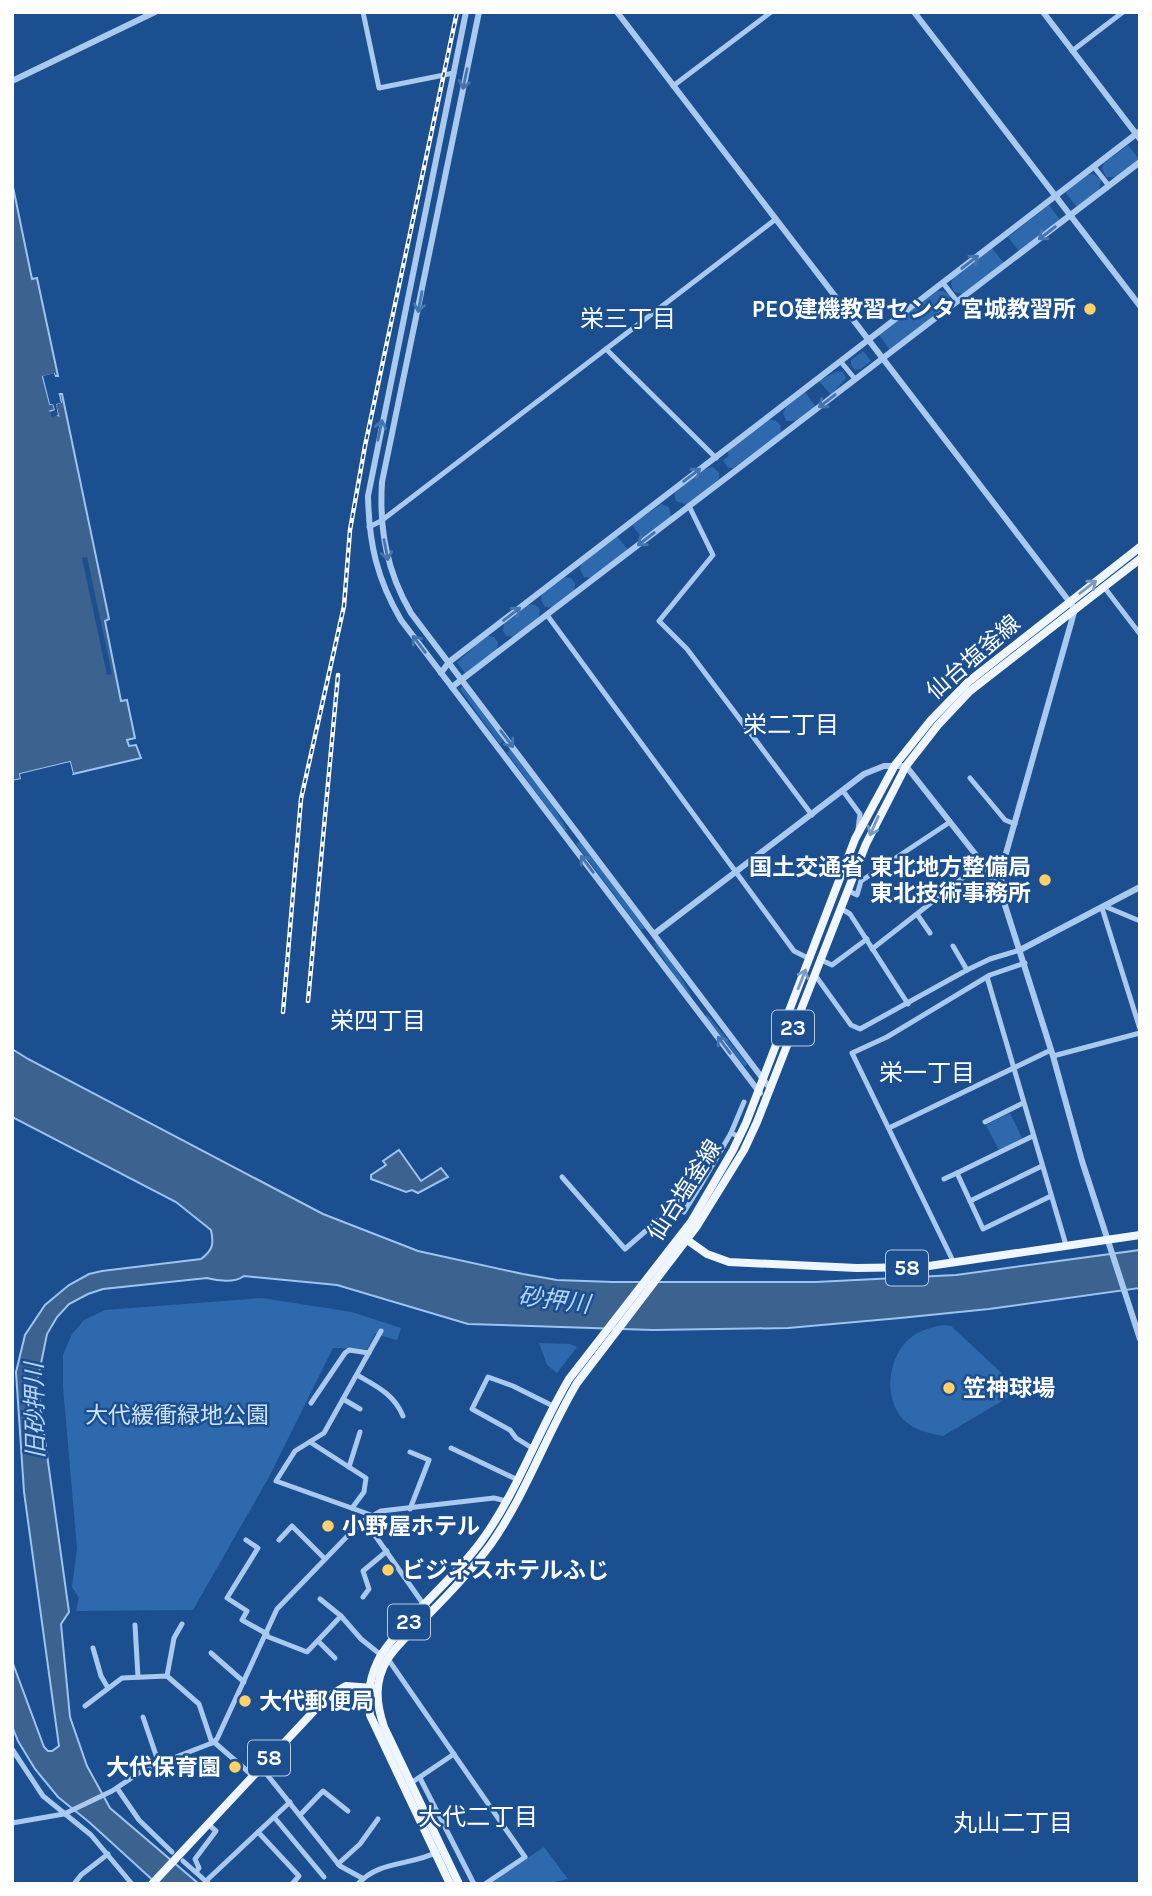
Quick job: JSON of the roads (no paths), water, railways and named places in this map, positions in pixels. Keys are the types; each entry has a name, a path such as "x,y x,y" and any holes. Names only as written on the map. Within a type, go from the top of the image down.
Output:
{"main road":[{"name":"仙台塩釜線","path":"384,1657 475,1565 505,1523 518,1480 532,1448 569,1379 607,1336 729,1176 757,1122 847,890 880,813 906,766 937,725 970,691 1140,547"},
{"name":"仙台塩釜線","path":"684,1237 712,1188 758,1090 855,839 895,765 931,720 968,682 1140,559"},
{"name":"58","path":"684,1237 718,1259 744,1264 891,1269 954,1263 1066,1245 1109,1244 1140,1235"},
{"name":"仙台塩釜線","path":"459,1884 439,1851 370,1715 373,1688 384,1657 424,1605 475,1550 511,1503 562,1408 607,1336"},
{"name":"58","path":"152,1884 332,1693 346,1686 373,1688"},
{"name":"仙台塩釜線","path":"373,1688 384,1727 411,1783 450,1884"}],"street":[{"path":"12,81 155,12"},
{"path":"363,12 379,88 454,73"},
{"path":"466,12 377,442 368,496 374,557 385,592 401,620 765,1100"},
{"path":"479,12 382,482 381,521 386,552 401,596 411,613 769,1087"},
{"path":"617,12 1072,606 1002,871 1002,895"},
{"path":"673,86 771,12"},
{"path":"914,12 1140,306"},
{"path":"441,673 449,662 1139,135 1043,12"},
{"path":"1072,51 1123,12"},
{"path":"452,687 1140,162"},
{"path":"1094,167 1108,186"},
{"path":"425,219 436,222"},
{"path":"369,527 381,521 776,219"},
{"path":"943,283 957,301"},
{"path":"606,349 716,457"},
{"path":"841,362 855,379"},
{"path":"689,506 713,555 659,621 687,649 812,815"},
{"path":"1104,587 1140,634"},
{"path":"547,615 794,951 810,959"},
{"path":"646,942 873,769 906,766 987,869 1002,895 1025,963 1082,1161 1140,1339"},
{"path":"970,778 1004,820 1015,824"},
{"path":"843,791 860,814 855,839"},
{"path":"847,890 857,895 862,881 950,822"},
{"path":"872,949 982,863"},
{"path":"987,869 1002,871"},
{"path":"815,974 855,1029 865,1028 967,970 990,959 1020,950 1140,887"},
{"path":"1103,907 1140,921"},
{"path":"889,1128 1014,1068 1052,1053 1140,1031 1103,907"},
{"path":"841,908 847,911 867,939 908,1004"},
{"path":"917,914 930,933"},
{"path":"821,960 832,965 867,939"},
{"path":"953,946 967,970"},
{"path":"954,1263 852,1053 887,1037 987,977 1025,963"},
{"path":"987,977 1066,1245"},
{"path":"693,1003 702,997"},
{"path":"684,1212 735,1135 744,1102"},
{"path":"985,1122 1023,1103"},
{"path":"944,1179 1033,1136"},
{"path":"970,1201 1042,1166"},
{"path":"957,1173 983,1229 1051,1196"},
{"path":"562,1177 625,1249 699,1188"},
{"path":"370,1517 275,1481 295,1451 324,1433 382,1331"},
{"path":"311,1403 345,1353 349,1350 369,1353"},
{"path":"357,1375 387,1392 398,1404 403,1416"},
{"path":"532,1448 510,1430 472,1409 488,1377 553,1406"},
{"path":"343,1399 360,1409"},
{"path":"349,1467 360,1432"},
{"path":"310,1442 366,1478 364,1492 352,1508"},
{"path":"451,1448 518,1480"},
{"path":"410,1452 429,1460 410,1509"},
{"path":"12,1823 64,1814 115,1790 145,1769 213,1743 267,1635 277,1609 370,1517 381,1511 494,1498 511,1503"},
{"path":"370,1517 374,1534 424,1605"},
{"path":"279,1540 292,1527 325,1559"},
{"path":"246,1540 258,1548 227,1598 247,1611 243,1620 267,1635 307,1653 341,1616"},
{"path":"363,1597 369,1589 363,1571 387,1551"},
{"path":"320,1599 341,1616 361,1639 384,1657 524,1857 485,1884"},
{"path":"167,1676 174,1638 182,1623"},
{"path":"135,1625 138,1677"},
{"path":"318,1641 335,1658"},
{"path":"93,1648 101,1676 108,1688"},
{"path":"211,1653 244,1682"},
{"path":"85,1706 122,1678 167,1676 199,1704 213,1743 253,1776"},
{"path":"143,1717 159,1764"},
{"path":"12,1749 43,1796 91,1835 132,1884"},
{"path":"411,1783 454,1755"},
{"path":"261,1767 338,1864 360,1881 382,1866 429,1856 439,1851"},
{"path":"420,1778 474,1884"},
{"path":"115,1790 139,1820 177,1857 208,1882 290,1802"},
{"path":"300,1815 323,1791 348,1811"},
{"path":"274,1818 324,1877"},
{"path":"338,1864 360,1844 378,1819"},
{"path":"196,1872 199,1868 195,1859 216,1831 208,1824"},
{"path":"258,1832 299,1877 292,1884"},
{"path":"67,1884 74,1884 80,1875 108,1854"}],"water":[{"path":"12,182 32,279 37,278 58,376 54,374 43,377 50,404 53,403 55,410 51,411 58,415 55,404 61,402 59,394 62,394 109,619 105,621 121,701 127,700 135,738 127,740 129,746 136,745 141,758 73,774 70,762 20,774 21,779 12,781"},
{"path":"12,1049 323,1214 418,1251 523,1274 557,1280 613,1282 816,1282 956,1275 1140,1250 1140,1288 989,1309 788,1328 653,1330 468,1324 337,1285 244,1276 221,1281 207,1278 103,1289 69,1304 47,1334 37,1383 69,1612 61,1624 70,1717 87,1766 110,1808 199,1884 157,1884 58,1797 35,1769 12,1726 12,1661 44,1747 52,1751 59,1746 24,1492 16,1372 25,1335 45,1305 69,1285 89,1274 102,1271 201,1259 210,1250 212,1235 211,1230 176,1202 12,1117"},
{"path":"399,1150 421,1181 441,1168 448,1177 418,1193 412,1190 406,1192 371,1179 371,1175 386,1165 383,1161"}],"railway":[{"path":"283,1012 301,799 344,606 350,530 365,446 457,12"},
{"path":"308,1001 338,675"}],"place":[{"name":"PEO建機教習センタ 宮城教習所","path":"1090,309"},
{"name":"国土交通省 東北地方整備局 東北技術事務所","path":"1045,880"},
{"name":"笠神球場","path":"949,1388"},
{"name":"小野屋ホテル","path":"328,1526"},
{"name":"ビジネスホテルふじ","path":"388,1570"},
{"name":"大代郵便局","path":"245,1701"},
{"name":"大代保育園","path":"235,1767"}],"district":[{"name":"栄三丁目","path":"628,319"},
{"name":"栄二丁目","path":"791,725"},
{"name":"栄四丁目","path":"378,1021"},
{"name":"栄一丁目","path":"927,1073"},
{"name":"大代二丁目","path":"478,1817"},
{"name":"丸山二丁目","path":"1013,1823"}],"water label":[{"name":"砂押川","path":"554,1300"},
{"name":"旧砂押川","path":"35,1411"}],"park label":[{"name":"大代緩衝緑地公園","path":"177,1415"}]}
